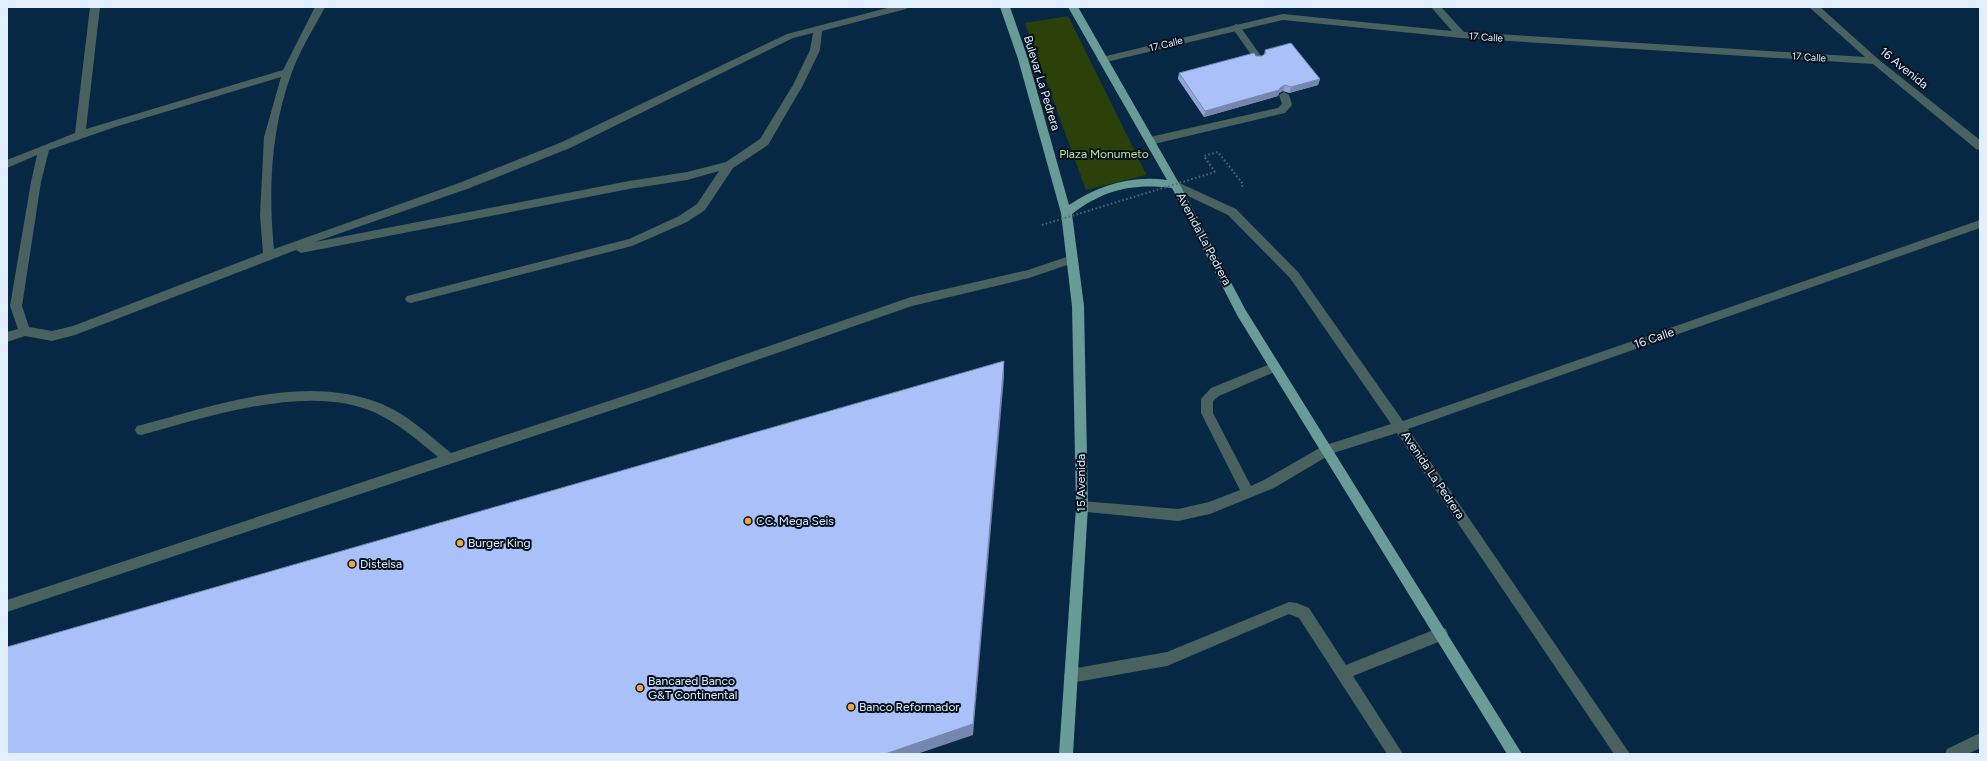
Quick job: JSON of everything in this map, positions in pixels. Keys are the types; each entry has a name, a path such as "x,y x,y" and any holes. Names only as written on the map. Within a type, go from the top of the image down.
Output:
{"main road":[{"name":"Bulevar La Pedrera","path":"1004,7 1024,59 1066,213"},
{"path":"1073,7 1175,185"},
{"path":"1066,213 1080,202 1095,194 1118,187 1141,182 1175,185"},
{"name":"Avenida La Pedrera","path":"1175,185 1242,312 1515,754"},
{"name":"15 Avenida","path":"1066,213 1078,306 1082,506 1066,754"}],"street":[{"path":"80,134 95,7"},
{"path":"269,256 265,215 269,136 287,72 320,7"},
{"path":"7,337 25,331 52,336 75,330 269,256 463,186 566,145 790,36 818,29 864,12 903,7"},
{"path":"1436,7 1461,35"},
{"name":"16 Avenida","path":"1814,7 1875,61 1980,146"},
{"name":"17 Calle","path":"1102,60 1283,17 1461,35 1875,61"},
{"path":"1236,27 1258,58"},
{"path":"269,256 629,186 688,176 729,165 764,142 798,85 815,50 818,29"},
{"path":"7,164 80,134 287,72"},
{"path":"1150,141 1281,111 1287,105 1284,95"},
{"path":"25,331 16,306 36,182 44,148"},
{"path":"411,299 632,242 683,219 701,207 729,165"},
{"name":"Avenida La Pedrera","path":"1175,185 1232,212 1294,275 1400,427 1623,754"},
{"name":"16 Calle","path":"1082,506 1178,515 1210,508 1269,484 1327,450 1400,427 1980,224"},
{"path":"7,606 449,459 911,302 1029,274 1072,259"},
{"path":"1248,493 1207,413 1207,399 1215,392 1275,367"},
{"path":"141,430 270,398 304,395 344,398 378,408 410,426 449,459"},
{"path":"1070,676 1167,659 1289,608 1297,608 1304,613 1396,754"},
{"path":"1343,673 1441,634"},
{"path":"1952,754 1980,740"}],"path":[{"path":"1042,225 1215,172 1204,156 1218,152 1243,184"}],"green space":[{"name":"Plaza Monumeto","path":"1068,16 1146,175 1086,190 1025,23"}],"building":[{"path":"1291,43 1320,79 1291,87 1285,85 1279,90 1205,111 1179,73 1254,53 1256,56 1262,56 1266,53 1265,50"},
{"name":"CC. Mega Seis","path":"1004,361 973,724 885,754 7,754 7,647"}],"place":[{"name":"CC. Mega Seis","path":"748,521"},
{"name":"Burger King","path":"460,543"},
{"name":"Distelsa","path":"352,564"},
{"name":"Bancared Banco G&T Continental","path":"640,688"},
{"name":"Banco Reformador","path":"851,707"}]}
